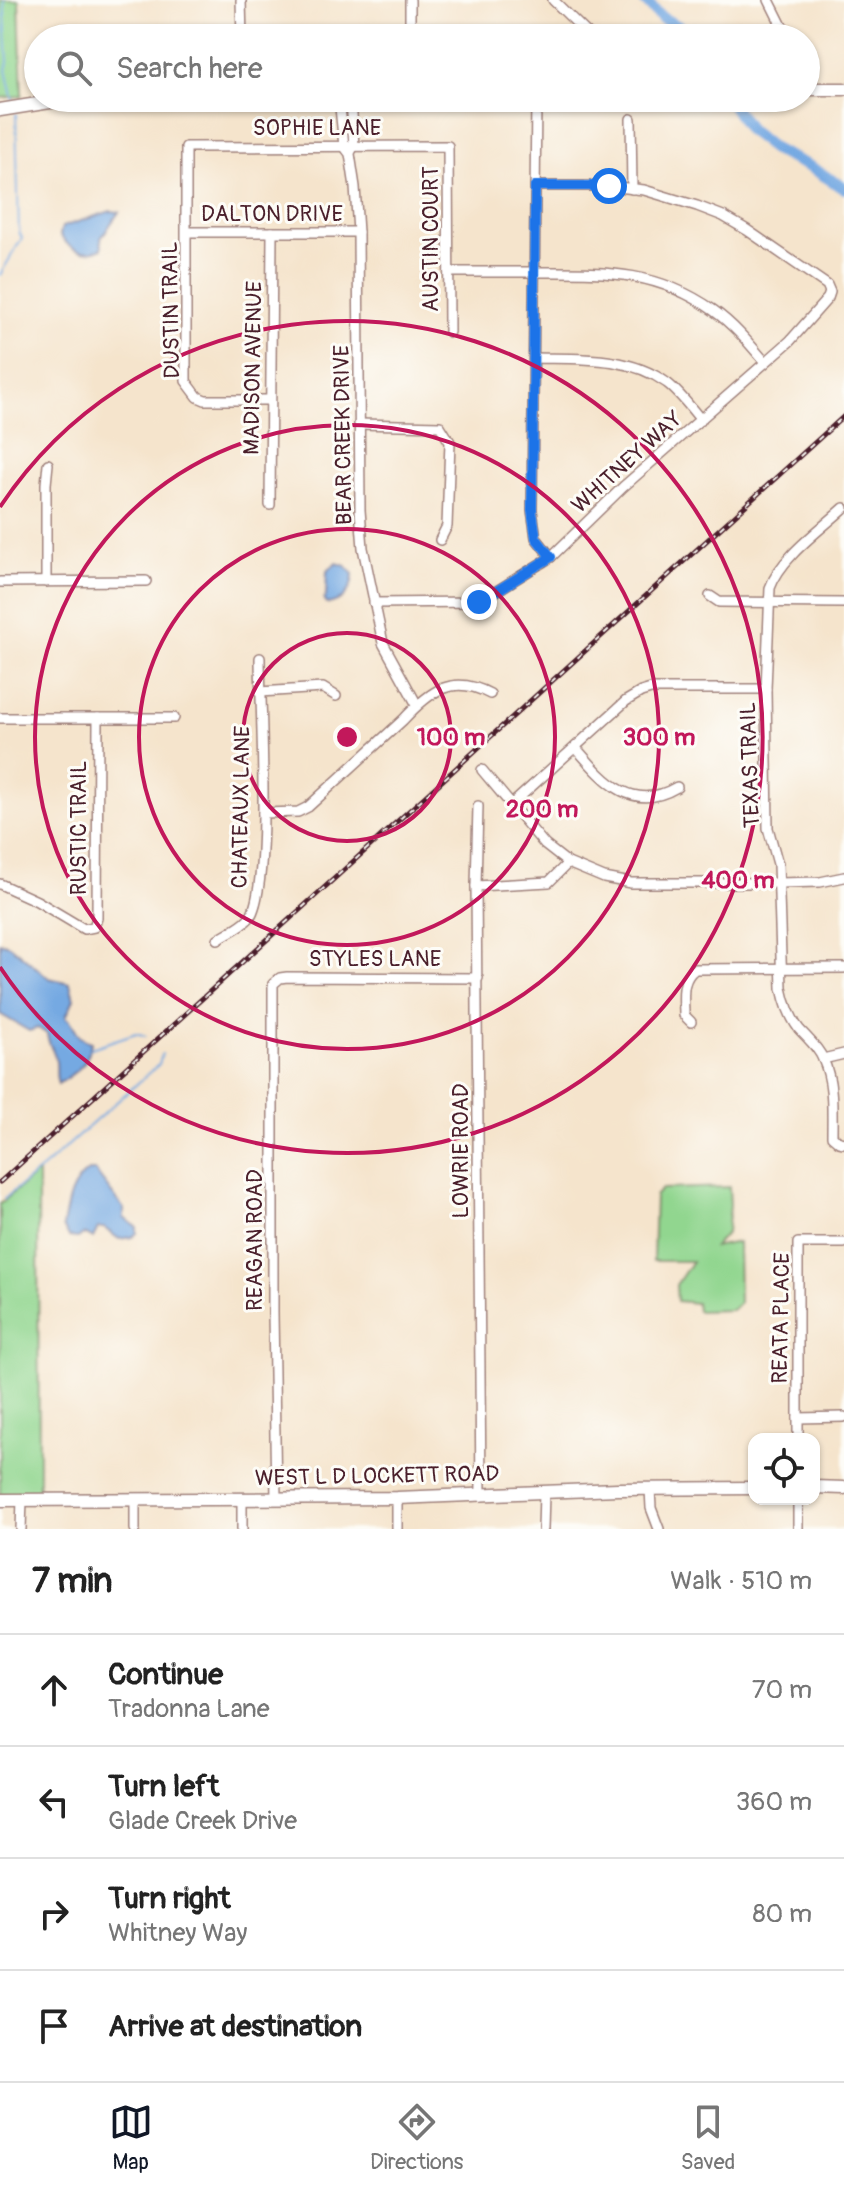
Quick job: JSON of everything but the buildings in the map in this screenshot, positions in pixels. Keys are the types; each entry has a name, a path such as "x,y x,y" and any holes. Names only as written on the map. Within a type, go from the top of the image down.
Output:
{"main road":[{"path":"820,89 844,89"},
{"path":"0,110 24,106"},
{"path":"820,1487 844,1488"},
{"name":"WEST L D LOCKETT ROAD","path":"0,1500 397,1498 748,1488"}],"street":[{"path":"241,0 242,24"},
{"path":"410,0 410,24"},
{"path":"553,0 578,24"},
{"path":"769,0 781,24"},
{"name":"BEAR CREEK DRIVE","path":"342,112 355,187 358,232 363,548 383,643 417,705"},
{"name":"BEAR CREEK DRIVE","path":"349,149 350,112"},
{"path":"536,112 532,510 536,538 551,557"},
{"path":"535,186 632,189 631,119"},
{"name":"SOPHIE LANE","path":"186,147 349,149 448,146"},
{"name":"AUSTIN COURT","path":"448,146 449,332"},
{"name":"DUSTIN TRAIL","path":"186,147 186,381 198,397 205,400 270,400"},
{"name":"WHITNEY WAY","path":"374,603 479,602 551,557 623,487 790,341 829,296 827,285 723,216 644,190 632,189"},
{"name":"DALTON DRIVE","path":"187,232 358,232"},
{"name":"MADISON AVENUE","path":"270,505 272,232"},
{"path":"449,272 618,273 660,283 714,311 732,325 765,362"},
{"path":"534,358 612,361 632,365 668,384 701,420"},
{"path":"359,424 440,426 450,442 447,526 440,540"},
{"path":"46,582 48,464"},
{"name":"TEXAS TRAIL","path":"844,508 781,566 770,588 766,689 768,828 778,864 780,968 785,1004 823,1059 832,1095 832,1136 844,1143"},
{"path":"0,582 146,581"},
{"path":"710,596 719,602 844,603"},
{"name":"CHATEAUX LANE","path":"218,939 250,917 260,883 263,813 260,658"},
{"path":"263,813 298,812 308,807 437,690 467,685 490,694"},
{"path":"260,692 316,688 328,690 336,696"},
{"path":"511,805 626,701 641,692 664,688 766,689"},
{"path":"0,718 174,718"},
{"name":"RUSTIC TRAIL","path":"0,884 37,901 84,929 94,927 97,918 98,718"},
{"path":"576,748 607,781 627,793 656,797 677,787"},
{"path":"482,770 541,841 568,863 604,878 631,883 778,883 820,882 844,877"},
{"name":"LOWRIE ROAD","path":"478,806 481,1496"},
{"path":"476,886 549,882 568,863"},
{"path":"691,1022 684,1015 684,982 687,974 695,969 844,968"},
{"name":"STYLES LANE","path":"274,983 287,977 478,978"},
{"name":"REAGAN ROAD","path":"274,983 276,1499"},
{"path":"823,1059 844,1054"},
{"name":"REATA PLACE","path":"798,1433 798,1243 844,1243"},
{"path":"798,1418 844,1417"},
{"path":"650,1489 651,1508 659,1529"},
{"path":"543,1529 544,1493"},
{"path":"242,1498 242,1529"},
{"path":"397,1498 397,1529"},
{"path":"135,1499 135,1529"},
{"path":"21,1529 22,1500"},
{"path":"798,1505 798,1529"}],"green space":[{"path":"0,0 19,0 22,96 0,98"},
{"path":"38,1172 39,1497 0,1497 0,1204"},
{"path":"729,1187 727,1232 714,1247 738,1242 739,1303 732,1310 697,1311 696,1303 677,1301 676,1285 692,1261 653,1261 655,1196 662,1189"}],"water":[{"path":"111,211 119,212 101,238 102,248 78,250 60,235 62,227"},
{"path":"337,563 346,566 353,574 353,580 342,598 327,604 324,600 327,571"},
{"path":"0,942 9,945 49,978 70,983 74,999 66,1017 81,1037 91,1042 84,1063 58,1084 55,1058 47,1034 38,1028 29,1031 0,1014"},
{"path":"88,1171 95,1171 124,1209 124,1218 137,1227 137,1233 132,1237 119,1239 104,1228 98,1228 93,1238 83,1234 78,1238 69,1237 63,1227 68,1203 73,1189"}],"waterway":[{"path":"4,0 6,70 13,101"},
{"path":"644,0 662,18 674,24"},
{"path":"737,112 749,130 776,151 844,188"},
{"path":"0,275 22,238 19,232 16,114"},
{"path":"91,1048 136,1033 146,1036"},
{"path":"5,1198 159,1064 162,1054"}],"railway":[{"path":"0,1182 844,416"}],"route":[{"path":"479,602 551,557 536,538 532,510 535,186 609,186"}]}
